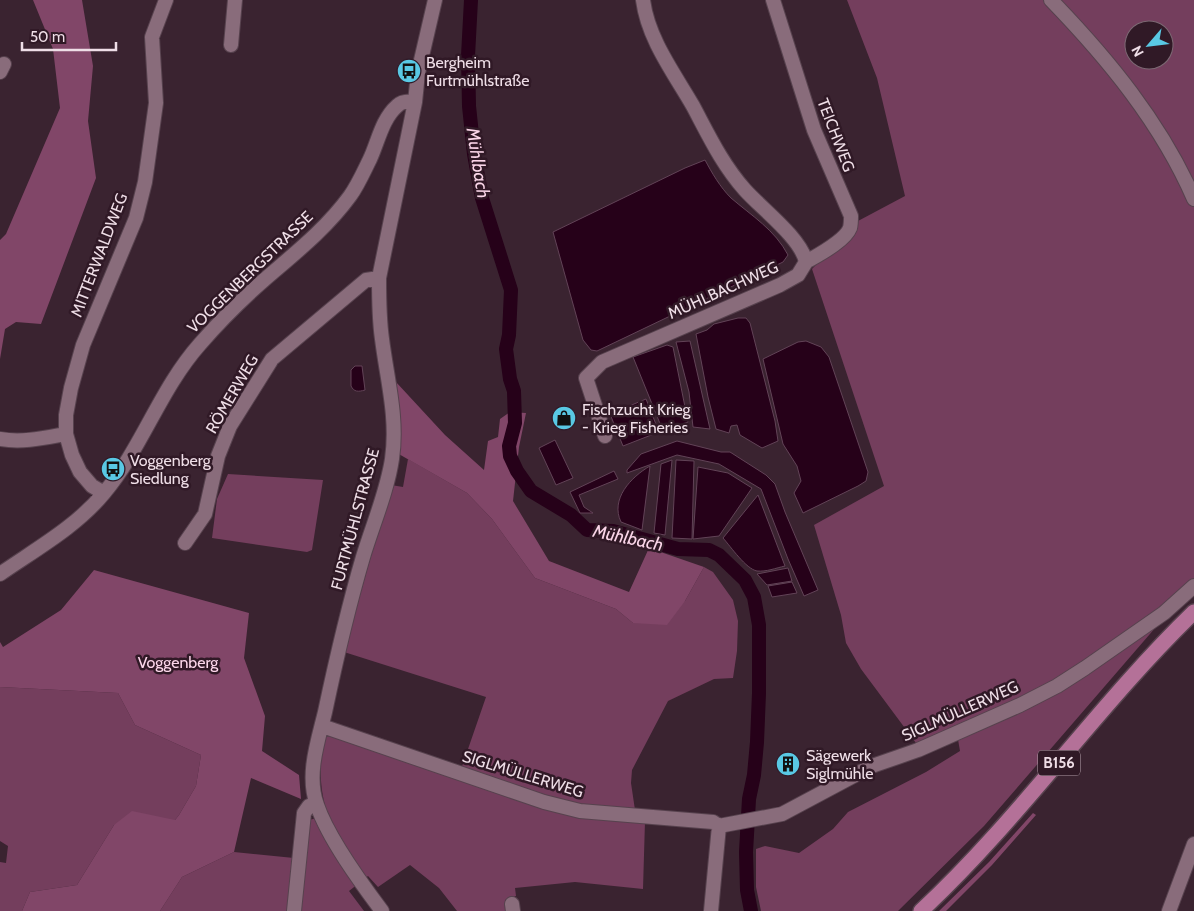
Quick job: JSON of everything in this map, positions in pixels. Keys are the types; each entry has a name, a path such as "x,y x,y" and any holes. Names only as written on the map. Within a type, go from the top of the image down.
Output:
{"main road":[{"name":"B156","path":"921,911 980,853 1158,647 1194,612"}],"street":[{"name":"MITTERWALDWEG","path":"104,493 92,486 80,472 72,455 66,434 66,415 71,388 84,345 136,218 145,182 156,104 152,37 166,0"},
{"path":"231,44 235,0"},
{"name":"FURTMÜHLSTRASSE","path":"382,911 349,864 316,804 313,783 314,762 361,566 386,486 392,459 394,431 392,405 381,337 379,278 418,73 435,0"},
{"path":"643,0 644,12 663,54 726,167 746,192 775,220 804,253 806,262"},
{"name":"TEICHWEG","path":"774,0 814,130 851,216 850,228 844,236 826,251 806,262"},
{"path":"1051,0 1074,23 1147,112 1181,169 1194,199"},
{"name":"VOGGENBERGSTRASSE","path":"0,574 73,524 104,493 133,450 172,379 194,351 239,303 306,244 330,220 351,194 370,159 385,122 391,113 398,104 407,101 414,102"},
{"name":"MÜHLBACHWEG","path":"605,436 586,378 602,362 780,285 798,275 806,262"},
{"name":"RÖMERWEG","path":"185,544 205,514 218,456 230,426 272,359 366,280 379,278"},
{"path":"0,439 33,440 66,434"},
{"name":"SIGLMÜLLERWEG","path":"322,726 544,802 580,811 706,821 713,822 719,826 746,822 782,814 872,766 918,750 1020,705 1057,686 1164,613 1194,586"},
{"path":"294,911 304,813 309,806 316,804"},
{"path":"711,911 719,826"},
{"path":"1169,911 1194,844"}],"shaded area":[{"path":"847,0 1194,0 1194,583 984,826 898,911 761,911 756,887 756,849 765,846 799,853 833,829 848,812 926,772 960,751 956,728 916,743 861,669 846,643 841,615 814,525 884,486 812,269 858,221 905,196 877,78"},
{"path":"705,160 716,180 727,194 777,238 788,255 783,262 597,351 591,350 583,340 553,232"},
{"path":"746,318 750,323 775,421 778,441 762,448 740,435 737,425 731,426 729,433 716,429 696,334 707,330 714,324"},
{"path":"690,341 710,429 693,427 689,392 676,342"},
{"path":"806,341 821,347 829,357 868,472 866,481 803,513 794,493 801,481 797,466 783,444 763,359 798,342"},
{"path":"667,345 673,347 688,422 663,431 633,357"},
{"path":"355,366 362,366 365,390 356,391 351,386 351,370"},
{"path":"646,399 659,432 623,446 610,414"},
{"path":"555,440 573,478 556,485 539,448"},
{"path":"677,441 721,452 730,452 766,475 775,484 818,590 804,596 761,489 719,464 677,455 627,473 627,470 641,454"},
{"path":"408,459 467,493 492,519 535,578 616,609 633,623 685,601 704,567 713,572 733,600 738,621 737,651 733,678 714,679 668,701 632,770 631,783 635,810 645,821 643,889 575,882 515,888 516,896 505,900 506,911 457,911 439,888 410,865 378,887 368,876 349,891 364,911 160,911 182,877 234,852 304,859 308,820 328,816 321,774 324,733 458,778 486,697 344,652 391,485 403,487"},
{"path":"672,460 665,535 654,533 661,464"},
{"path":"676,460 694,461 692,539 672,538"},
{"path":"650,466 642,530 621,522 618,505 620,497 630,482"},
{"path":"698,467 728,473 752,488 719,536 693,539"},
{"path":"614,471 618,479 579,495 584,507 593,513 580,513 570,492"},
{"path":"228,474 323,480 312,550 307,552 212,538 217,499"},
{"path":"758,495 785,566 760,571 748,566 723,538"},
{"path":"788,568 792,581 767,585 757,574"},
{"path":"792,582 797,593 772,597 768,586"},
{"path":"0,687 118,693 135,725 201,755 196,786 175,820 114,825 77,885 30,892 22,911 0,911 0,862 6,863 8,846 0,841"}],"green space":[{"path":"33,0 82,0 93,66 88,121 96,178 41,324 16,322 5,329 0,359 0,240 6,234 60,108 53,49"},
{"path":"396,382 445,435 484,470 488,441 498,437 500,419 510,412 526,413 519,447 513,501 549,561 629,592 649,548 704,567 685,601 667,625 633,623 616,609 535,578 492,519 467,493 397,453 401,426"},
{"name":"Voggenberg","path":"94,570 249,613 244,658 265,716 262,751 299,775 301,799 251,778 234,852 182,877 160,911 22,911 30,892 77,885 114,825 132,811 175,820 196,786 201,755 135,725 118,693 0,687 0,642 3,647 61,610"},
{"path":"1033,813 1036,815 992,865 946,911 939,911 989,862"}],"waterway":[{"name":"Mühlbach","path":"471,0 468,56 469,106 474,154 482,198 511,290 509,335 506,349 510,379 514,391 515,423 509,446 510,456 517,471 531,491 571,515 587,530 613,531 678,549 709,550 719,555 745,580 754,597 759,625 757,742 754,775 749,799 746,852 747,890 751,911"}],"place":[{"name":"Bergheim Furtmühlstraße","path":"409,71"},
{"name":"Fischzucht Krieg - Krieg Fisheries","path":"564,418"},
{"name":"Voggenberg Siedlung","path":"113,469"},
{"name":"Sägewerk Siglmühle","path":"788,764"}]}
